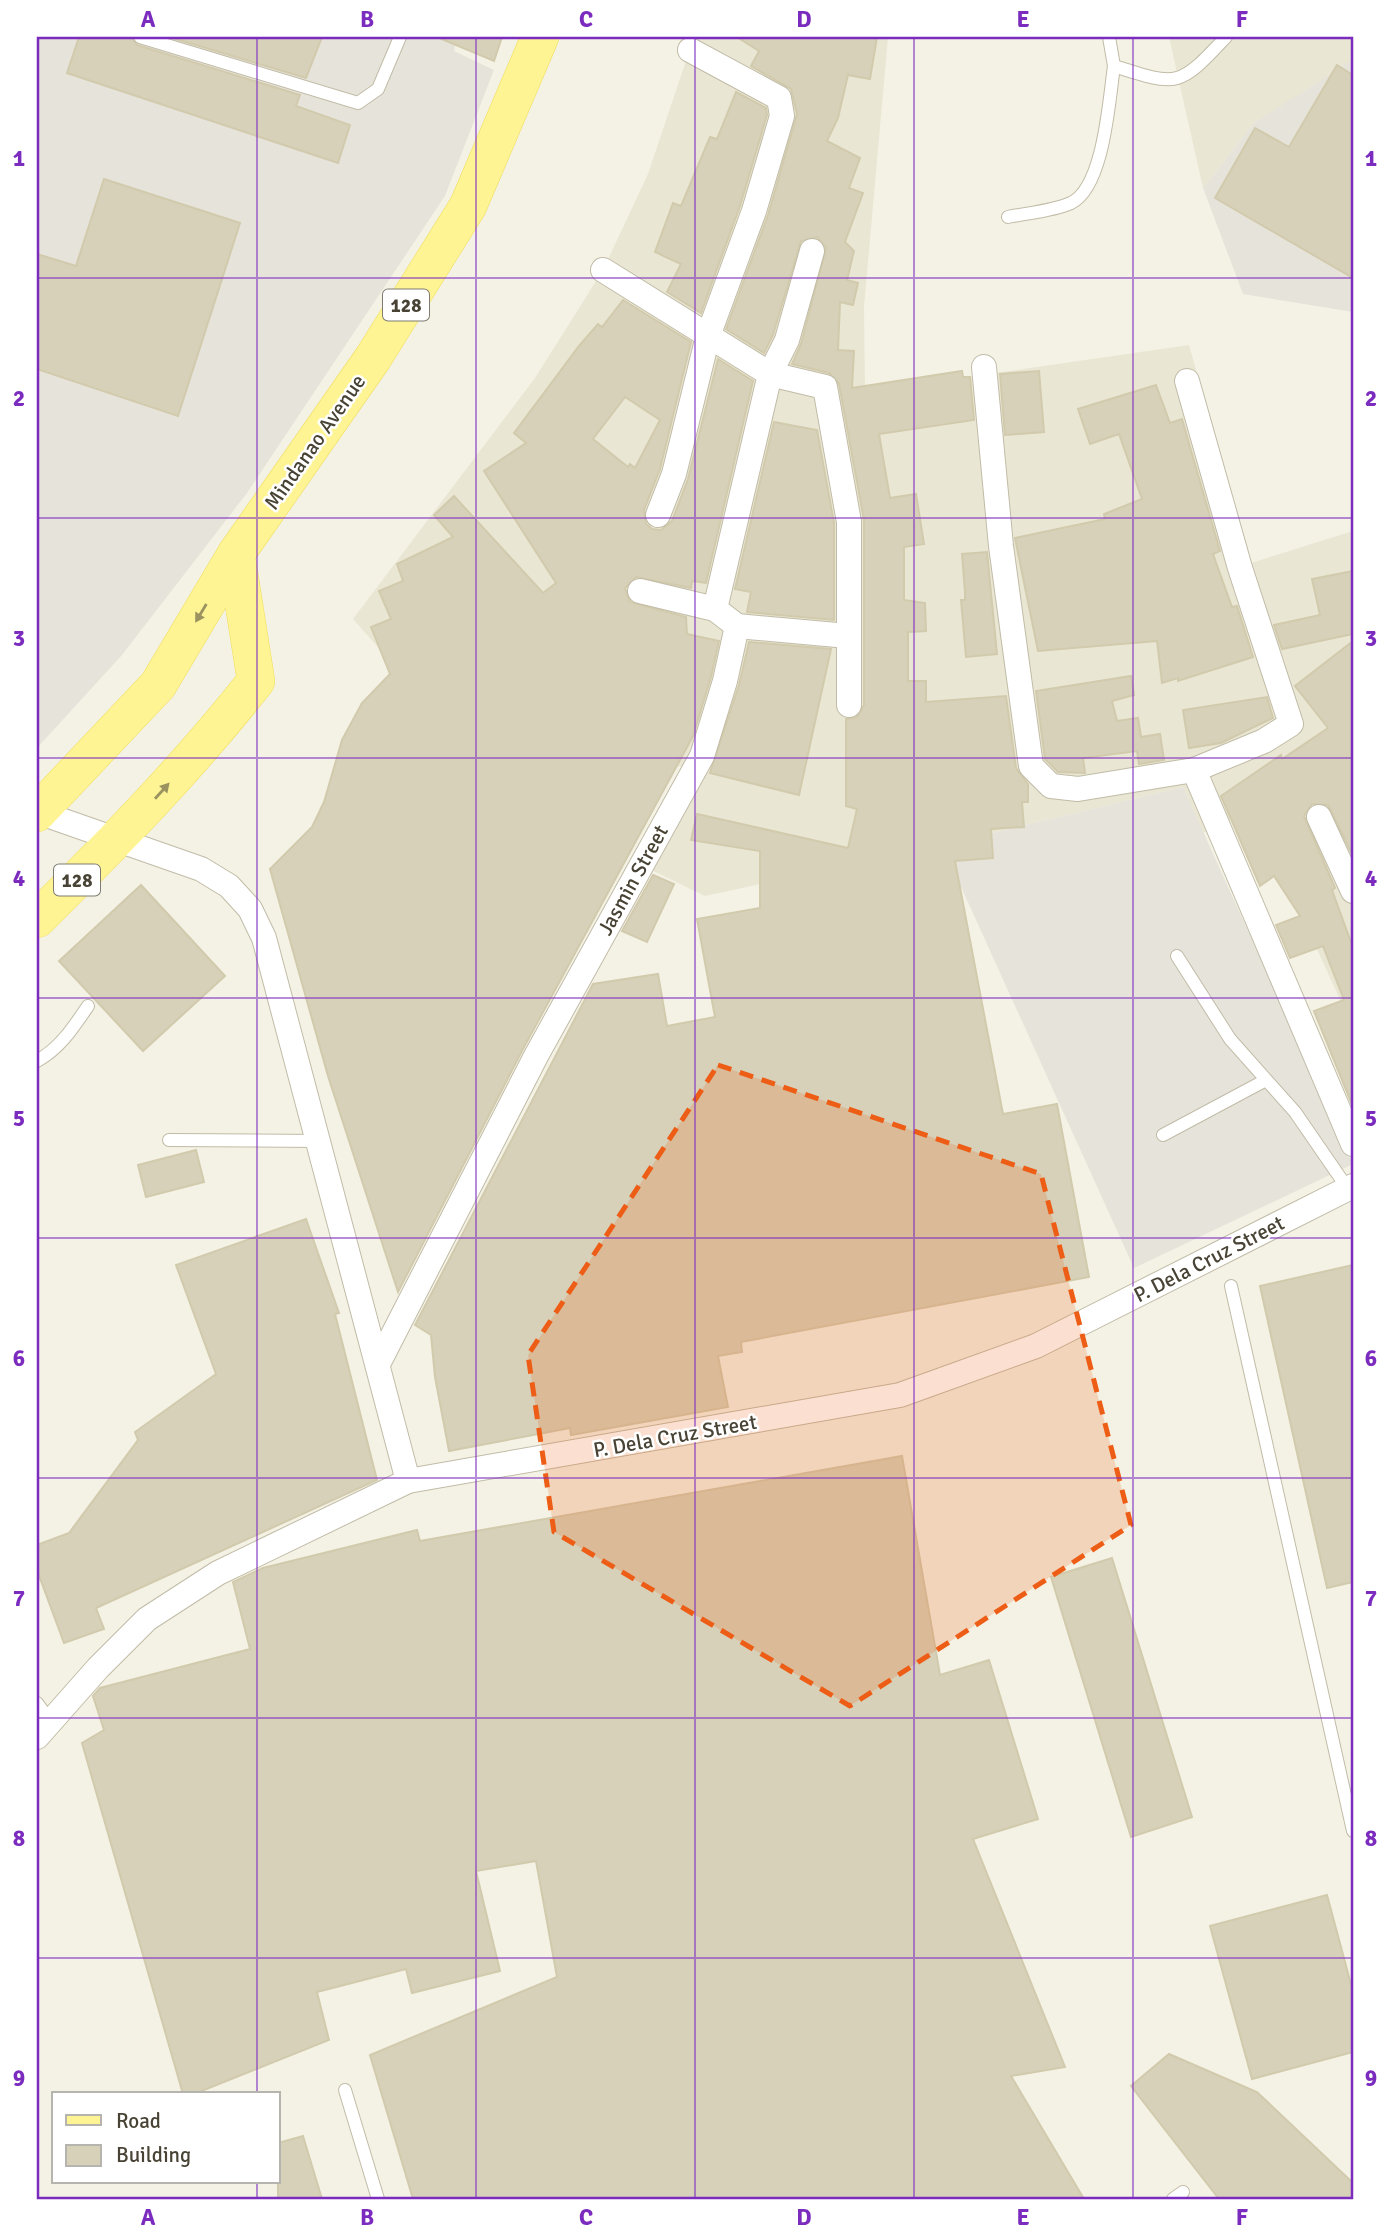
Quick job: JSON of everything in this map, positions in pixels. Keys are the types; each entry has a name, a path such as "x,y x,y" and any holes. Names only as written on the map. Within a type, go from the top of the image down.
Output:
{"main road":[{"name":"Mindanao Avenue","path":"37,812 158,685 236,554 373,358 468,206 540,37"},
{"name":"128","path":"37,919 116,841 217,731 256,681 236,554"}],"street":[{"path":"658,515 674,474 708,336 754,211 782,116 779,98 690,50"},
{"path":"715,609 770,374 787,340 812,250"},
{"path":"603,270 770,374 825,387 849,522 849,705"},
{"path":"984,367 1001,546 1031,766 1051,786 1078,789 1194,769 1264,741 1287,728 1292,719 1240,568 1187,381"},
{"path":"640,591 715,609 737,626 848,636"},
{"name":"Jasmin Street","path":"379,1362 536,1056 702,756 725,681 737,626"},
{"path":"1194,769 1353,1144"},
{"path":"37,812 201,869 229,886 250,909 264,938 379,1362 408,1481"},
{"path":"1319,817 1353,891"},
{"name":"P. Dela Cruz Street","path":"41,1721 147,1619 218,1573 408,1481 900,1395 1036,1346 1351,1188"}],"lane":[{"path":"140,37 358,103 378,89 400,37"},
{"path":"1007,217 1070,204 1090,186 1104,129 1114,66 1109,37"},
{"path":"1114,66 1163,82 1181,79 1197,68 1226,37"},
{"path":"1177,956 1230,1039 1296,1112 1351,1188"},
{"path":"37,1061 52,1053 65,1039 88,1006"},
{"path":"1163,1135 1266,1080"},
{"path":"169,1140 319,1141"},
{"path":"1231,1286 1353,1831"},
{"path":"345,2090 378,2199"}],"highlighted area":[{"path":"718,1065 1041,1174 1131,1525 850,1706 554,1532 528,1355"}],"shaded area":[{"path":"37,37 457,37 454,51 494,70 445,196 247,493 122,655 37,748"},
{"path":"694,37 888,37 864,307 865,392 1189,345 1251,563 1353,531 1353,1028 1253,809 1203,833 1183,787 942,845 705,896 637,863 686,768 593,744 391,662 353,619 535,378 603,270 648,174"},
{"path":"1169,37 1353,37 1353,65 1349,63 1254,123 1203,188"},
{"path":"1349,62 1353,65 1353,312 1243,294 1203,188 1254,123"},
{"path":"1183,787 1353,1164 1134,1268 942,845"}],"building":[{"path":"79,37 131,37 137,45 300,95 296,106 350,125 338,163 67,73"},
{"path":"169,37 322,37 306,78"},
{"path":"437,37 502,37 494,61"},
{"path":"737,37 877,37 870,79 848,75 838,118 827,141 860,158 849,188 863,193 845,242 854,251 847,280 858,283 853,305 840,302 838,350 854,351 852,388 962,371 963,377 970,377 974,420 879,434 890,498 916,494 924,544 904,547 904,600 925,603 926,631 908,632 908,681 926,681 926,702 1006,696 1016,768 1028,784 1028,802 1022,802 1024,827 991,829 993,858 955,861 1003,1114 1057,1104 1089,1277 741,1342 742,1352 718,1356 728,1407 571,1435 570,1428 449,1451 435,1377 431,1335 415,1325 593,984 658,974 667,1026 715,1017 697,919 760,908 760,851 691,840 697,814 848,848 857,809 846,806 846,719 857,717 864,705 864,520 839,384 829,373 792,364 801,344 826,248 817,237 801,241 773,335 764,353 726,329 768,215 797,114 791,89 751,66 759,51"},
{"path":"1337,65 1353,75 1353,278 1215,198 1255,128 1289,147"},
{"path":"736,92 766,108 767,115 740,206 701,313 667,292 681,264 655,252 673,203 681,206 710,137 717,139"},
{"path":"104,179 240,223 178,416 37,369 37,254 76,266"},
{"path":"623,300 691,342 660,469 644,510 646,524 652,529 661,530 672,521 688,479 718,359 753,381 706,583 692,581 691,588 636,577 625,588 630,602 686,617 687,634 719,641 693,736 523,1049 398,1292 328,1076 270,869 312,827 324,802 342,740 362,703 390,674 371,627 391,619 379,591 403,581 397,564 453,537 434,515 454,496 543,593 556,583 484,471 526,443 514,433 579,346 598,324 602,327","holes":["625,397 660,420 635,468 630,464 628,467 593,439"]},
{"path":"1039,371 1044,432 1005,435 1000,374"},
{"path":"1156,385 1170,423 1182,419 1220,551 1213,554 1232,607 1237,606 1253,657 1178,681 1178,678 1162,683 1157,641 1038,651 1015,538 1105,519 1104,514 1142,499 1119,434 1090,444 1078,409"},
{"path":"774,422 817,430 834,523 834,620 747,612 751,592 735,589"},
{"path":"987,552 997,654 966,657 961,600 965,600 962,554"},
{"path":"1353,571 1353,634 1282,649 1274,625 1320,615 1312,579"},
{"path":"1353,641 1353,856 1328,805 1312,804 1304,816 1335,888 1332,890 1353,948 1353,1107 1314,1011 1344,1000 1323,946 1290,958 1276,925 1300,916 1274,876 1260,886 1221,796 1281,755 1282,759 1328,728 1295,686"},
{"path":"749,642 831,649 799,795 710,773 739,685"},
{"path":"1131,676 1134,695 1112,701 1117,721 1138,718 1141,737 1160,734 1164,760 1139,764 1137,751 1083,758 1085,773 1058,772 1045,759 1036,691"},
{"path":"1267,697 1273,718 1221,743 1189,748 1183,710"},
{"path":"653,875 674,884 647,942 622,931"},
{"path":"141,885 225,976 143,1051 59,961"},
{"path":"196,1150 204,1182 146,1197 138,1165"},
{"path":"306,1219 339,1313 335,1314 377,1480 96,1608 104,1629 64,1643 37,1570 37,1545 69,1533 138,1440 135,1432 216,1374 176,1265"},
{"path":"1353,1265 1353,1582 1327,1588 1260,1286"},
{"path":"902,1456 940,1675 989,1660 1038,1819 973,1839 1065,2067 1011,2076 1084,2199 413,2199 370,2055 557,1977 536,1861 476,1871 500,1971 412,1993 406,1969 317,1992 329,2040 199,2092 182,2092 82,1743 104,1730 93,1696 100,1688 250,1649 233,1582 263,1568 417,1530 420,1541"},
{"path":"1112,1558 1192,1817 1131,1837 1051,1577"},
{"path":"1327,1895 1353,1992 1353,2052 1252,2079 1210,1926"},
{"path":"1169,2054 1257,2092 1353,2183 1353,2199 1219,2199 1131,2086"},
{"path":"303,2136 322,2199 278,2199 280,2142"}]}
